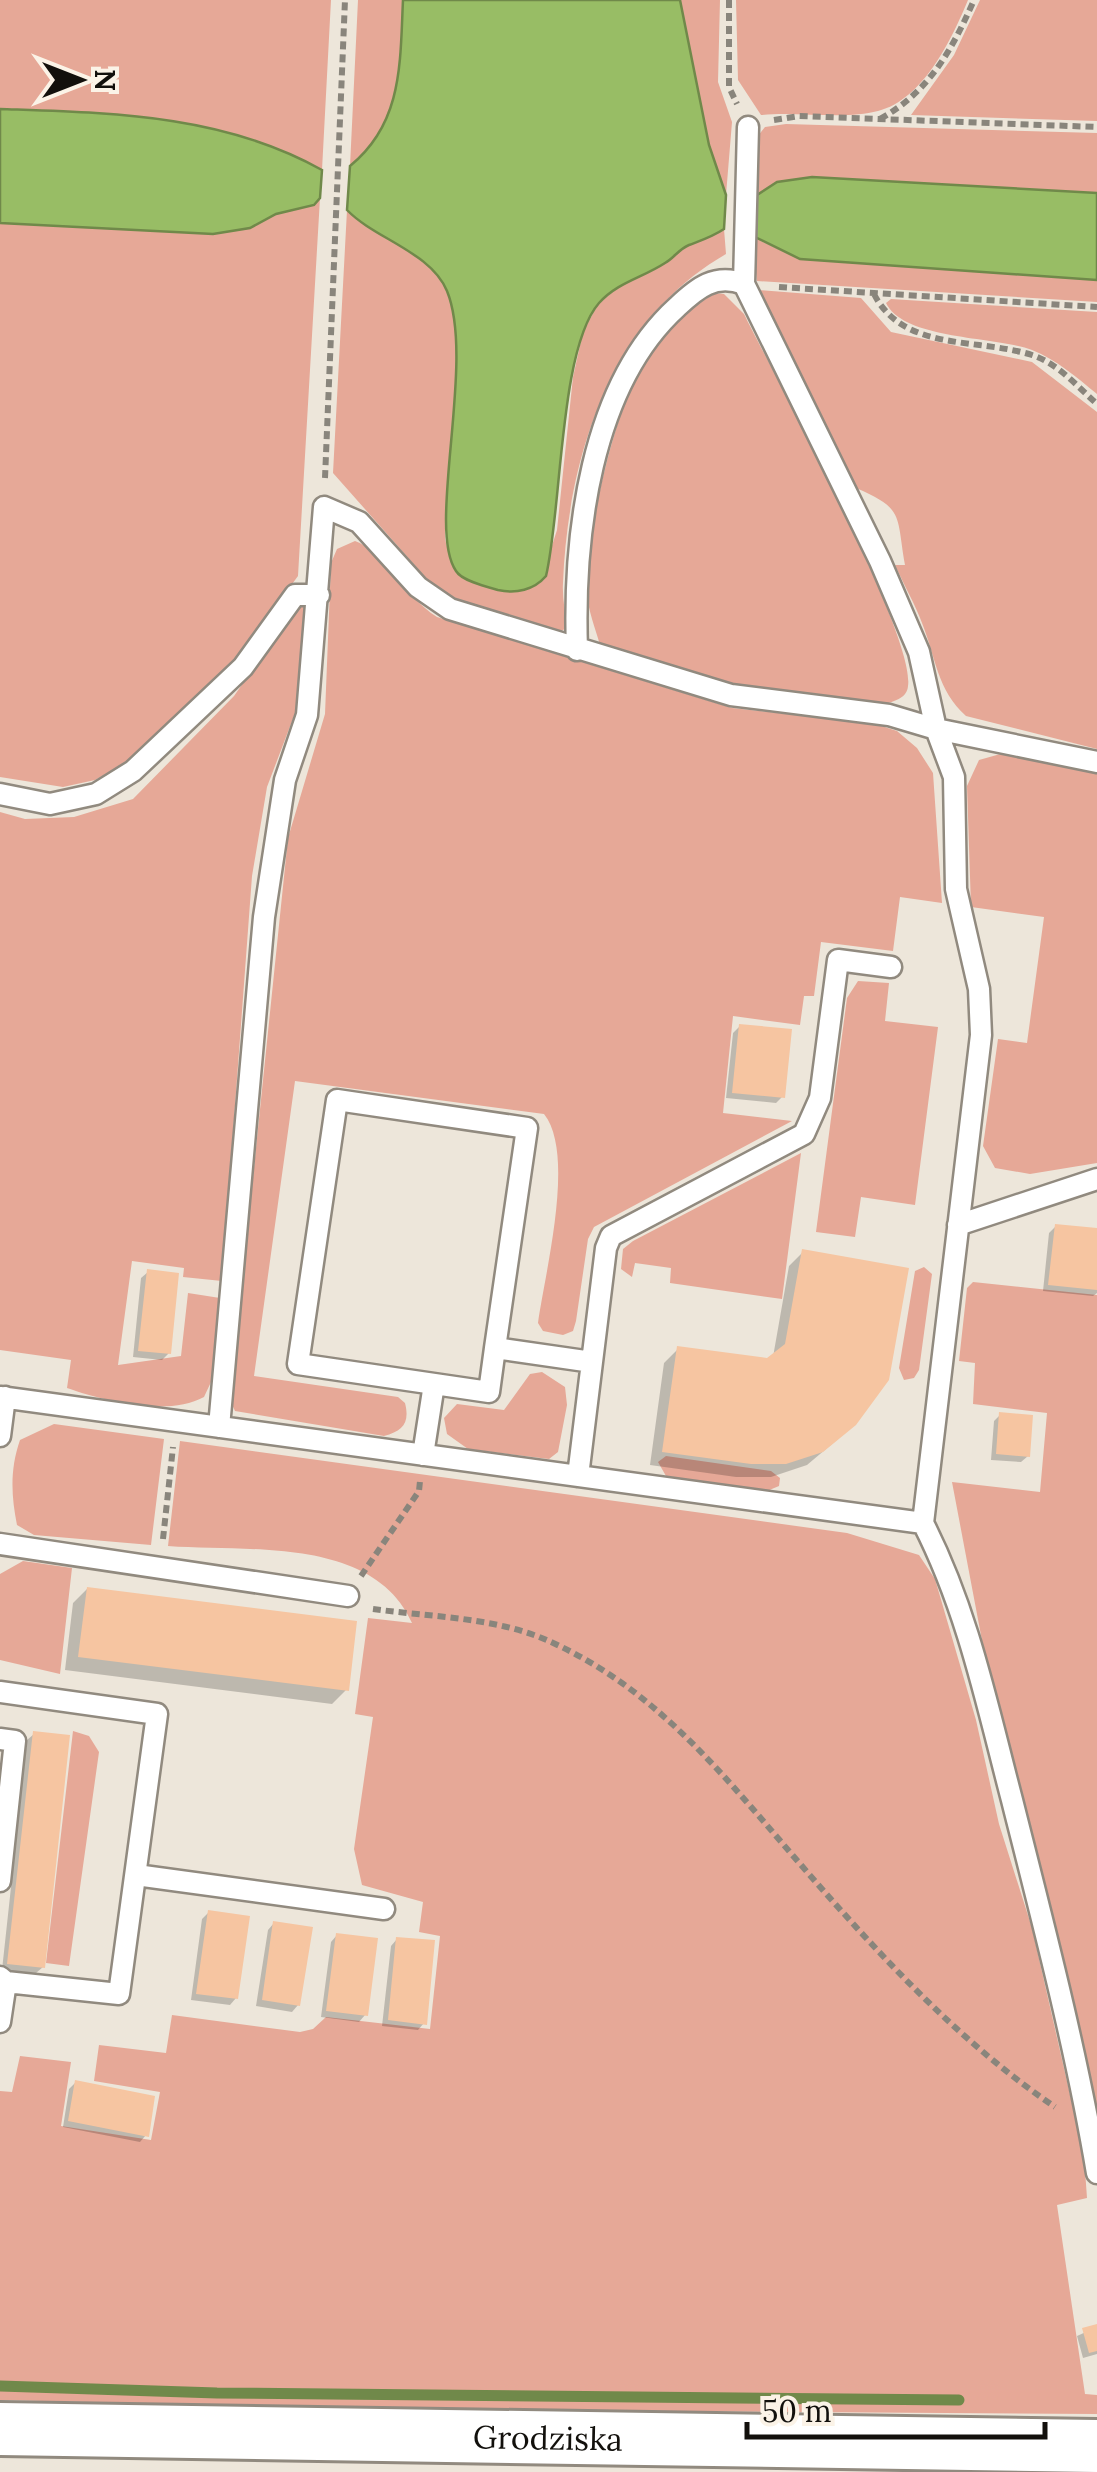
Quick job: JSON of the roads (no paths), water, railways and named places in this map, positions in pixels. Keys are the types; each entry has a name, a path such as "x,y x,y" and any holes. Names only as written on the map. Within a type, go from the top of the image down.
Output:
{"main road":[{"name":"Grodziska","path":"0,2429 1097,2446"}],"lane":[{"path":"748,127 744,284 904,616 919,652 936,729 954,777 956,889 981,1010 923,1523 952,1583 973,1647 1088,2122 1097,2174"},
{"path":"577,650 578,573 611,401 639,346 700,285 732,280 744,284"},
{"path":"218,1426 264,917 284,780 307,715 324,507 359,522 432,601 577,650 731,696 890,715 936,729 1097,762"},
{"path":"0,794 50,804 96,794 133,770 243,666 295,596 319,595"},
{"path":"578,1476 612,1236 804,1134 820,1098 838,960 891,967"},
{"path":"337,1100 527,1128 495,1348 489,1392 298,1364 337,1100"},
{"path":"958,1225 1097,1178"},
{"path":"495,1348 592,1362"},
{"path":"423,1455 434,1384"},
{"path":"0,1436 3,1397 923,1523"},
{"path":"0,1544 348,1596"},
{"path":"0,1692 157,1714 119,1994 3,1979 0,2022"},
{"path":"0,1739 14,1740 0,1881"},
{"path":"136,1875 384,1909"}],"waterway":[{"path":"0,2386 217,2393 959,2400"}]}
